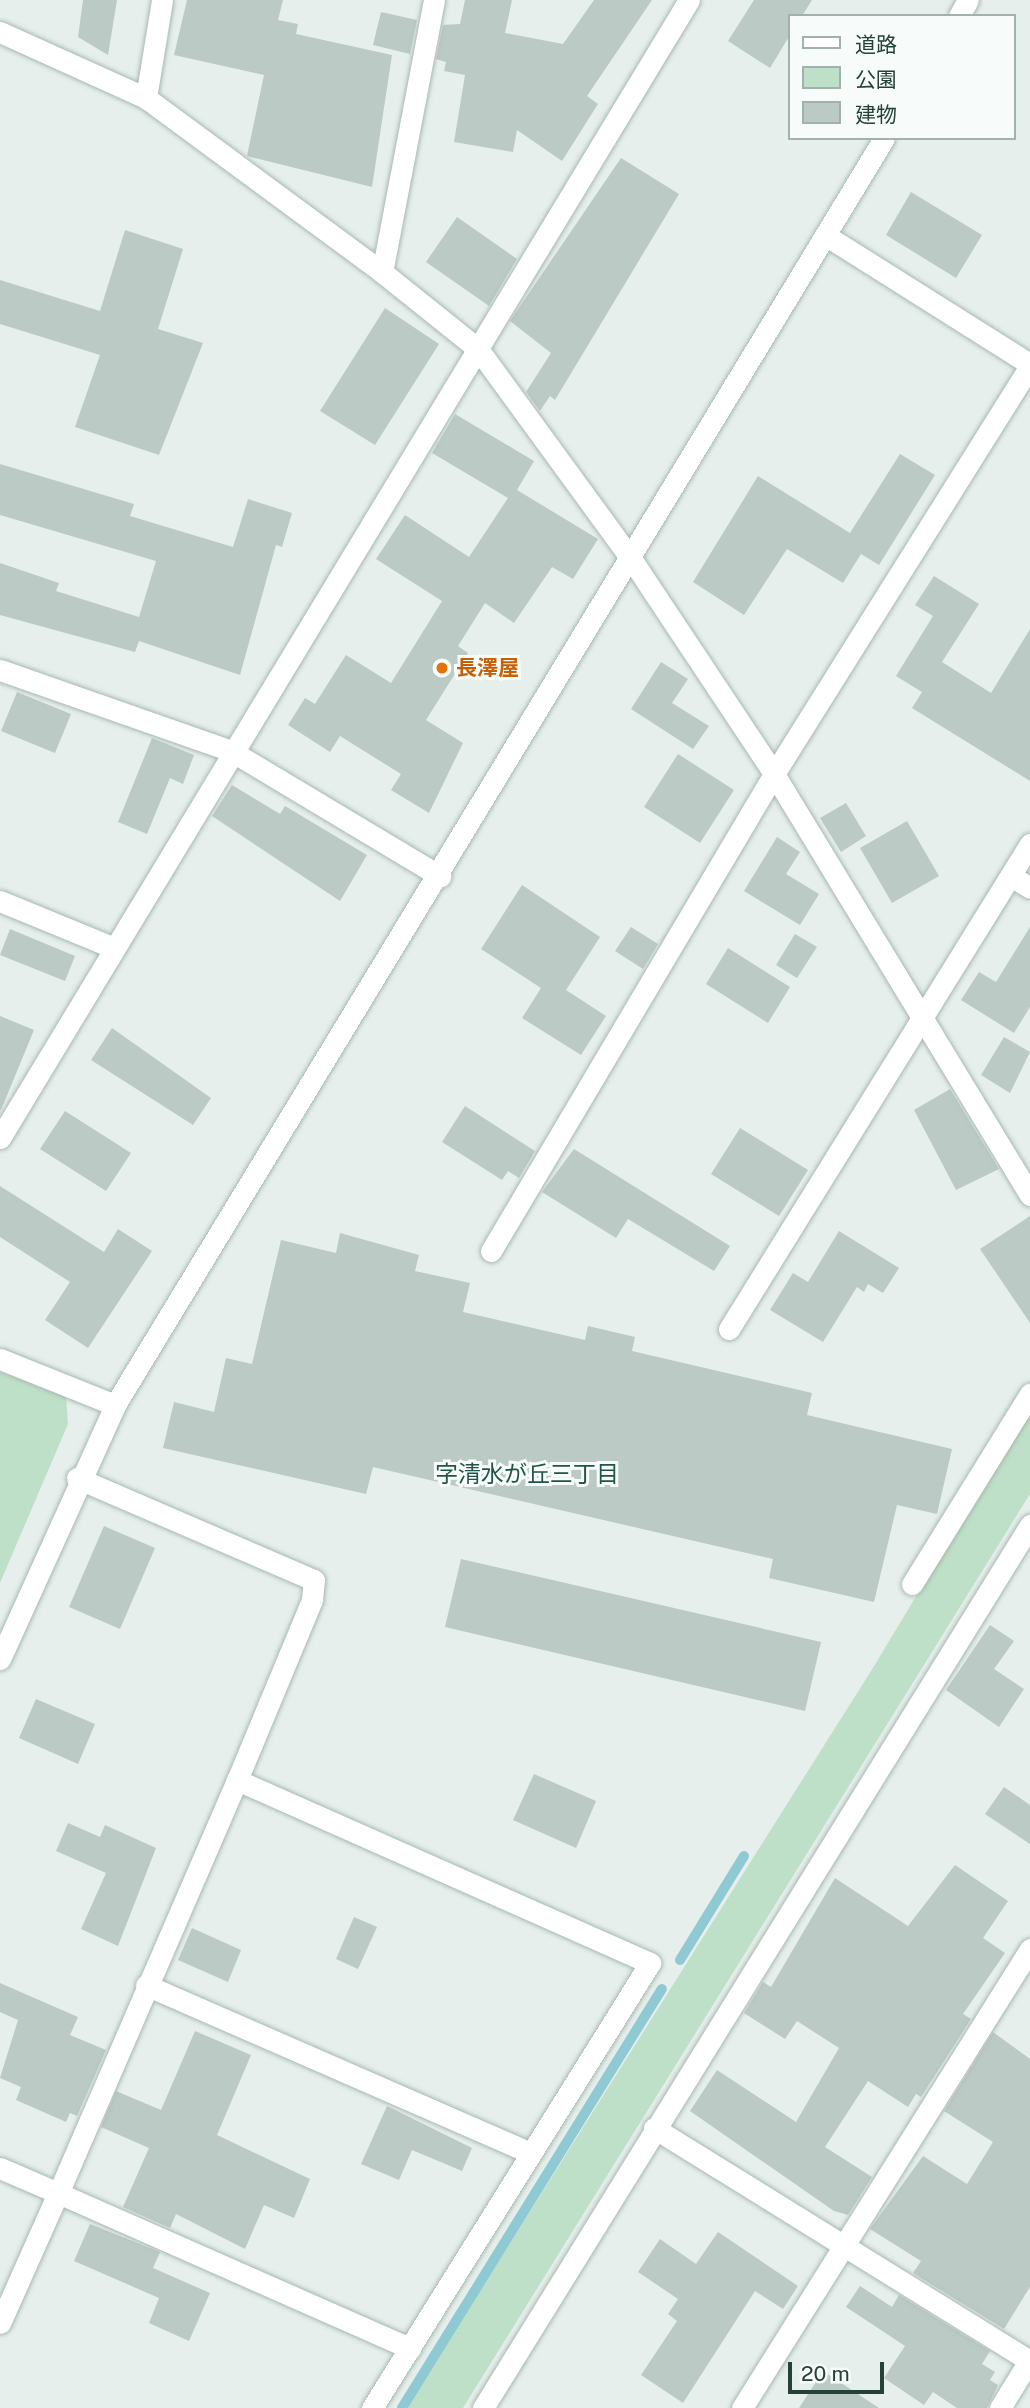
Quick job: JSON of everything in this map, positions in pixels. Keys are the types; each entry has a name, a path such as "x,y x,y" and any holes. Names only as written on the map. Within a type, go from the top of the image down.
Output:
{"street":[{"path":"146,98 162,0"},
{"path":"382,272 434,0"},
{"path":"3,1128 230,751 690,0"},
{"path":"0,32 146,98 382,272 478,349 632,560 774,774 1030,1195"},
{"path":"0,1659 77,1478 114,1405 440,876 883,140"},
{"path":"491,1251 774,774 1030,365 825,235"},
{"path":"0,670 230,751 440,876"},
{"path":"729,1329 924,1019 1030,844"},
{"path":"1011,876 1030,888"},
{"path":"0,901 112,947"},
{"path":"0,1359 114,1405"},
{"path":"912,1584 1030,1394"},
{"path":"0,2323 237,1780 312,1600 314,1580 77,1478"},
{"path":"482,2408 654,2128 1027,1542"},
{"path":"237,1780 650,1963 372,2408"},
{"path":"742,2408 1030,1949"},
{"path":"146,1985 530,2153"},
{"path":"654,2128 1030,2360 1000,2408"},
{"path":"0,2168 410,2348"}],"green space":[{"path":"0,1372 66,1396 68,1424 0,1583"},
{"path":"1030,1407 1030,1494 463,2408 406,2408 871,1671"}],"building":[{"path":"83,0 117,0 108,55 78,37"},
{"path":"187,0 283,0 278,20 298,24 296,34 392,55 372,187 247,156 264,75 174,55"},
{"path":"465,0 512,0 505,33 563,44 594,0 652,0 587,96 598,104 562,161 517,130 513,152 454,142 465,75 444,71 446,62 436,59 443,25 460,24"},
{"path":"754,0 812,0 803,14 788,14 788,38 770,68 728,41"},
{"path":"381,12 417,20 410,54 373,45"},
{"path":"621,158 679,194 555,400 550,396 540,411 526,392 551,353 510,321"},
{"path":"911,192 982,235 956,278 886,235"},
{"path":"457,217 517,259 489,306 426,262"},
{"path":"125,230 183,249 158,329 203,343 159,455 75,427 100,355 0,324 0,280 100,311"},
{"path":"385,308 439,344 375,445 320,411"},
{"path":"455,414 534,461 517,490 598,539 573,579 552,567 514,623 485,603 458,646 468,653 426,720 463,743 429,813 391,790 401,774 340,736 330,752 288,725 305,698 315,704 346,655 391,683 442,601 376,559 405,515 469,557 508,498 432,453"},
{"path":"900,454 935,475 879,565 861,554 843,583 787,549 744,615 693,582 758,476 850,533"},
{"path":"0,464 134,504 130,516 233,547 248,499 292,513 282,547 276,545 240,675 139,641 135,652 0,615 0,563 59,583 56,591 139,617 156,561 0,515"},
{"path":"934,576 979,604 942,662 991,693 1030,629 1030,781 912,708 922,692 896,676 933,616 915,605"},
{"path":"661,662 688,679 672,703 709,726 693,749 631,709"},
{"path":"17,692 71,714 55,753 1,731"},
{"path":"152,738 194,755 183,784 170,778 147,834 118,822"},
{"path":"678,754 734,790 700,843 644,807"},
{"path":"232,785 280,814 285,806 367,855 340,901 212,816"},
{"path":"846,803 866,836 841,852 820,818"},
{"path":"907,821 939,876 892,903 860,848"},
{"path":"777,837 800,852 786,874 819,894 800,925 744,891"},
{"path":"522,885 600,937 566,990 606,1016 581,1055 522,1018 541,988 481,949"},
{"path":"631,927 658,944 643,969 615,951"},
{"path":"1030,927 1030,1007 1014,1033 961,1000 979,972 996,982"},
{"path":"10,929 75,956 65,981 0,955"},
{"path":"795,934 817,947 797,978 776,965"},
{"path":"728,948 790,987 768,1023 706,984"},
{"path":"0,1016 34,1030 1,1110 0,1110"},
{"path":"112,1028 211,1098 193,1125 91,1060"},
{"path":"1004,1037 1030,1052 1010,1093 981,1075"},
{"path":"950,1089 999,1169 956,1190 914,1110"},
{"path":"465,1106 535,1151 519,1178 508,1171 502,1180 442,1142"},
{"path":"65,1111 131,1153 106,1191 40,1149"},
{"path":"740,1128 808,1170 779,1216 711,1174"},
{"path":"574,1149 730,1246 714,1271 628,1219 616,1238 542,1192"},
{"path":"0,1186 104,1252 118,1229 152,1251 88,1348 45,1320 70,1282 0,1237"},
{"path":"1030,1216 1030,1323 980,1249"},
{"path":"839,1231 899,1268 883,1293 868,1284 864,1292 857,1287 823,1342 770,1310 793,1273 808,1282"},
{"path":"340,1233 419,1255 415,1271 470,1283 463,1312 585,1340 588,1326 635,1337 632,1351 812,1393 807,1415 952,1449 937,1514 897,1505 874,1602 769,1578 773,1559 373,1467 366,1494 163,1448 174,1402 214,1412 226,1358 252,1364 281,1240 336,1253"},
{"path":"104,1526 155,1548 120,1629 69,1607"},
{"path":"461,1559 821,1642 805,1711 445,1627"},
{"path":"990,1625 1014,1641 994,1669 1024,1689 999,1727 946,1690"},
{"path":"36,1699 95,1724 78,1764 19,1738"},
{"path":"534,1774 596,1801 576,1848 513,1820"},
{"path":"1004,1787 1030,1805 1030,1844 985,1814"},
{"path":"68,1823 100,1837 105,1825 156,1848 118,1946 81,1929 106,1873 56,1851"},
{"path":"955,1865 1008,1901 983,1938 1005,1953 963,2014 971,2019 921,2097 916,2094 908,2107 868,2081 825,2147 872,2177 848,2215 834,2211 690,2111 717,2070 796,2122 839,2048 797,2021 785,2039 744,2013 763,1982 771,1987 835,1878 908,1926"},
{"path":"354,1917 377,1927 358,1969 336,1959"},
{"path":"192,1928 241,1950 228,1982 178,1960"},
{"path":"0,1983 78,2017 70,2035 106,2050 77,2116 70,2113 66,2122 16,2100 21,2087 0,2078 18,2020 0,2012"},
{"path":"195,2031 251,2055 217,2135 310,2179 294,2218 264,2205 245,2249 176,2214 170,2228 123,2207 149,2148 101,2127 116,2091 161,2110"},
{"path":"993,2032 1030,2059 1030,2287 1004,2329 913,2273 921,2261 870,2229 923,2156 967,2184 993,2142 944,2111"},
{"path":"387,2106 472,2148 462,2171 412,2150 399,2180 361,2164"},
{"path":"90,2224 160,2252 153,2268 210,2293 189,2341 149,2323 159,2298 74,2261"},
{"path":"718,2232 798,2286 783,2309 755,2291 683,2403 641,2375 677,2321 668,2314 678,2299 638,2272 660,2239 696,2264"},
{"path":"860,2286 892,2307 899,2295 990,2351 982,2364 995,2372 990,2380 998,2385 987,2408 957,2408 933,2392 924,2405 884,2378 905,2346 846,2307"},
{"path":"823,2371 879,2408 799,2408"}],"waterway":[{"path":"680,1960 744,1856"},
{"path":"402,2408 662,1989"}],"place":[{"name":"長澤屋","path":"442,668"}],"district":[{"name":"字清水が丘三丁目","path":"527,1474"}]}
